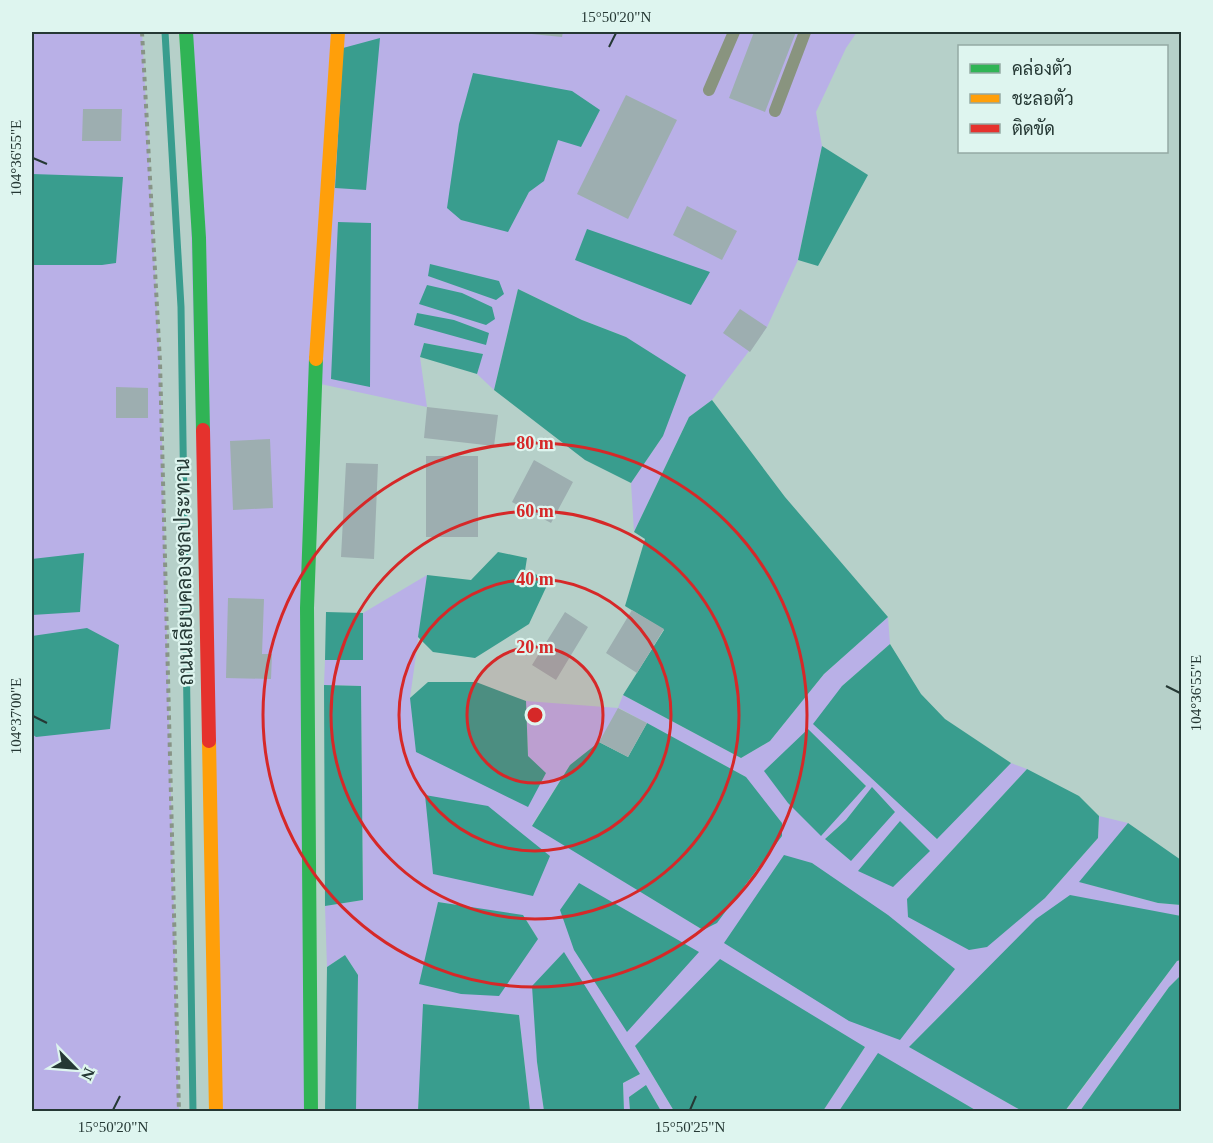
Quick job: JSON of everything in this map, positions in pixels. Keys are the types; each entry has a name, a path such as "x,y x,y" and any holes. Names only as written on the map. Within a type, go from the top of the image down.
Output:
{"street":[{"name":"ถนนเลียบคลองชลประทาน","path":"186,32 199,238 216,1112"},
{"path":"311,1112 307,608 316,349 338,32"}],"lane":[{"path":"709,90 734,32"},
{"path":"775,111 806,32"}],"path":[{"path":"142,32 160,362 180,1112"}],"shaded area":[{"path":"32,32 142,32 160,362 179,1111 32,1111"},
{"path":"186,32 857,32 846,48 816,112 822,146 798,260 767,327 712,400 689,417 634,532 631,483 663,436 626,337 582,320 518,289 494,390 477,374 482,354 424,343 420,357 427,407 316,383 306,1111 213,1111"},
{"path":"380,38 366,190 335,188 343,48"},
{"path":"473,73 572,91 600,110 581,147 558,140 544,181 529,192 508,232 461,220 447,208 459,124"},
{"path":"822,146 868,175 818,266 798,260"},
{"path":"32,174 123,177 116,263 32,265"},
{"path":"338,222 371,223 370,387 331,379"},
{"path":"587,229 710,272 691,305 575,260"},
{"path":"430,264 499,281 504,294 496,300 428,276"},
{"path":"427,285 462,293 492,307 495,319 486,325 419,304"},
{"path":"518,289 582,320 626,337 686,375 663,436 631,483 585,460 494,390"},
{"path":"417,313 454,320 489,333 486,345 414,325"},
{"path":"424,343 483,354 477,374 420,357"},
{"path":"712,400 785,497 888,617 824,674 770,741 741,758 623,695 664,630 625,606 645,539 634,532 689,417"},
{"path":"498,552 527,558 525,571 550,579 529,624 475,658 433,652 418,637 427,575 471,580"},
{"path":"84,553 80,612 32,615 32,559"},
{"path":"427,575 410,698 528,756 526,701 618,708 623,695 741,758 770,741 824,674 888,617 890,644 842,686 936,839 1011,763 1027,769 907,899 1045,898 1098,838 1099,816 1128,823 1080,882 1158,903 1181,905 1181,916 1156,912 963,995 910,1047 1022,1111 977,1111 878,1054 839,1111 823,1111 865,1047 635,1046 674,1111 661,1111 646,1085 629,1097 630,1111 624,1111 623,1083 639,1075 537,1062 544,1111 530,1111 519,1015 424,1004 418,1111 356,1111 358,975 345,955 327,967 325,906 363,900 361,686 324,685 325,660 363,659 363,613","holes":["619,708 746,777 782,836 717,923 703,930 532,825 570,765 599,742","808,730 866,786 821,835","872,788 895,812 825,839 846,820","438,902 524,916 538,939"]},
{"path":"326,612 363,613 363,660 325,660"},
{"path":"87,628 119,645 110,729 36,737 32,734 32,636"},
{"path":"890,644 921,694 945,719 1011,763 937,839 813,724 842,686"},
{"path":"428,682 476,682 526,701 528,756 546,773 528,807 416,752 410,698"},
{"path":"324,685 361,686 363,900 325,906"},
{"path":"647,723 746,777 782,823 782,836 717,923 703,930 532,826 570,765 599,742 628,757"},
{"path":"808,729 866,786 821,836 788,803 764,771"},
{"path":"1027,769 1079,796 1099,816 1098,838 1045,898 987,947 969,950 908,917 907,899"},
{"path":"872,787 895,812 851,861 825,839 846,820"},
{"path":"425,795 488,806 550,856 533,896 433,874"},
{"path":"900,821 930,851 893,887 858,871"},
{"path":"1128,823 1181,860 1181,905 1158,903 1079,882"},
{"path":"784,855 812,863 888,915 955,969 900,1040 849,1021 724,943"},
{"path":"579,883 699,952 627,1032 574,950 560,910"},
{"path":"1070,895 1181,916 1181,960 1177,961 1065,1111 1022,1111 909,1047 1036,919"},
{"path":"438,902 523,915 538,939 499,996 461,994 419,984"},
{"path":"564,952 640,1074 623,1083 624,1111 544,1111 537,1062 532,986"},
{"path":"345,955 358,975 356,1111 325,1112 327,967"},
{"path":"720,959 865,1047 823,1111 674,1111 635,1046"},
{"path":"1181,960 1181,975 1169,987 1080,1111 1065,1112 1177,961"},
{"path":"1181,975 1181,1111 1080,1111 1169,987"},
{"path":"423,1004 519,1015 530,1111 418,1111"},
{"path":"878,1053 977,1111 839,1111"},
{"path":"646,1085 661,1111 630,1111 629,1097"}],"building":[{"path":"522,32 563,32 562,37"},
{"path":"754,32 796,32 765,112 729,98"},
{"path":"626,95 677,120 628,219 577,194"},
{"path":"83,109 122,109 121,141 82,141"},
{"path":"687,206 737,231 722,260 673,235"},
{"path":"740,309 767,327 750,352 723,333"},
{"path":"116,387 148,388 148,418 116,418"},
{"path":"427,407 498,415 494,446 424,438"},
{"path":"270,439 273,508 233,510 230,441"},
{"path":"426,456 478,456 478,537 426,537"},
{"path":"534,460 573,482 551,523 512,502"},
{"path":"346,463 378,464 374,559 341,557"},
{"path":"228,598 264,599 262,654 272,654 271,679 226,678"},
{"path":"632,610 664,629 637,673 606,653"},
{"path":"565,612 588,627 556,680 532,665"},
{"path":"618,708 647,723 628,757 599,742"}],"waterway":[{"path":"165,32 181,307 193,1112"}],"traffic: fast":[{"path":"186,32 199,238 203,430"},
{"path":"311,1112 307,608 316,359"}],"traffic: slow":[{"path":"316,359 338,32"},
{"path":"209,741 216,1112"}],"traffic: jam":[{"path":"203,430 209,741"}]}
